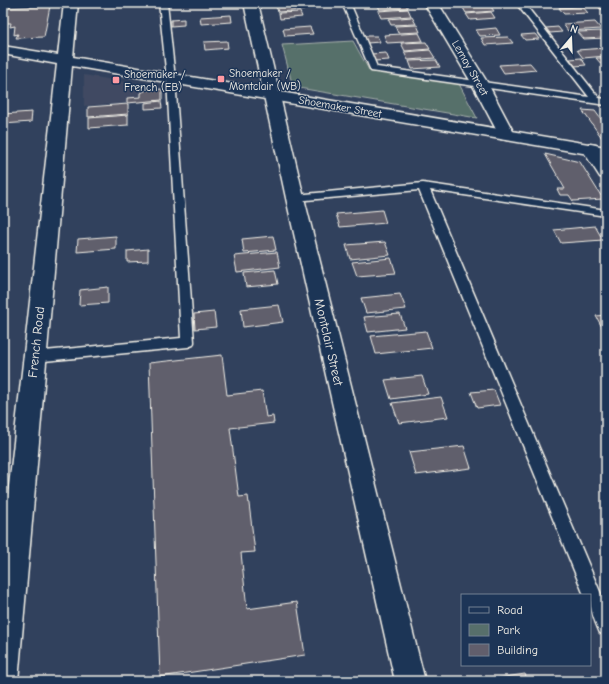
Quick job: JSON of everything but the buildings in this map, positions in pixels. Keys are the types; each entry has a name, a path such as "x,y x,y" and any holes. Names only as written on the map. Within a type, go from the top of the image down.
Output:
{"street":[{"name":"French Road","path":"3,681 7,616 71,3"},
{"name":"Montclair Street","path":"251,3 295,198 410,681"},
{"name":"Lemay Street","path":"432,3 479,82 507,135"},
{"name":"Shoemaker Street","path":"3,50 598,151"},
{"path":"598,151 606,173"}],"lane":[{"path":"34,358 188,342 171,79 163,3"},
{"path":"346,3 374,69 479,82 606,102"},
{"path":"520,3 596,100"},
{"path":"423,186 606,627"},
{"path":"295,198 423,186 606,213"}],"shaded area":[{"path":"84,75 161,88 161,101 84,106"}],"green space":[{"path":"353,41 369,70 458,82 477,118 293,87 282,45"}],"place":[{"name":"Shoemaker / Montclair (WB)","path":"221,79"},
{"name":"Shoemaker / French (EB)","path":"116,80"}]}
